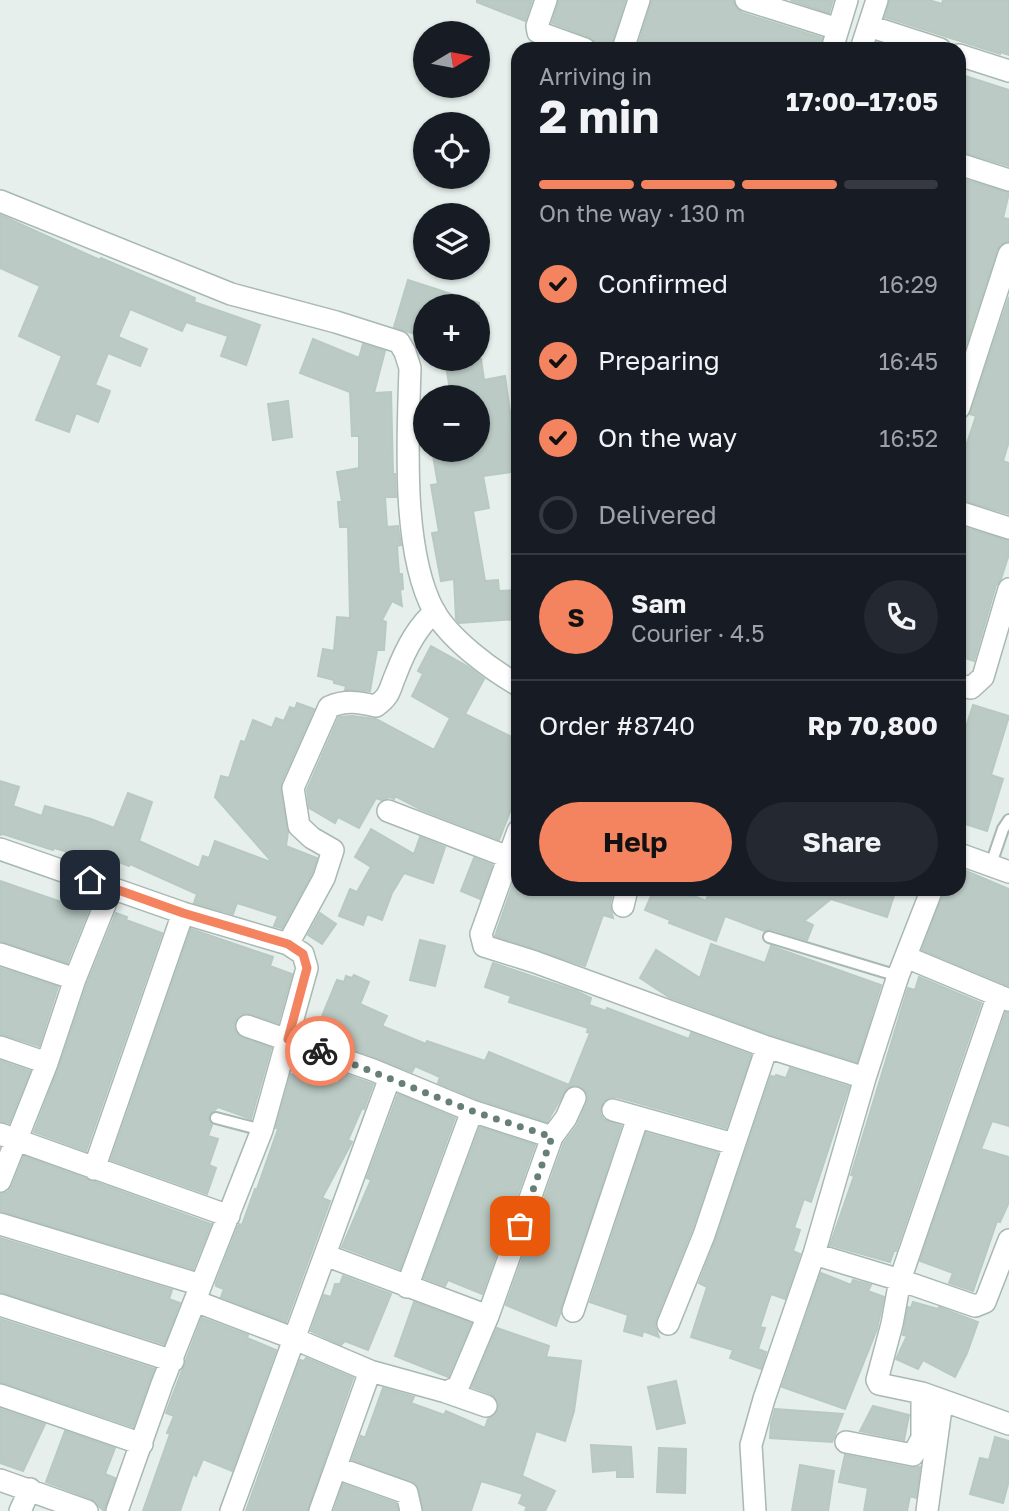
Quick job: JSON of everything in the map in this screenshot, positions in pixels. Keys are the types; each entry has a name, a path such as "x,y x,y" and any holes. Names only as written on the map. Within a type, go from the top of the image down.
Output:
{"street":[{"path":"546,0 537,26 538,32 566,42"},
{"path":"625,42 639,0"},
{"path":"746,0 835,39 847,0"},
{"path":"863,42 877,0"},
{"path":"869,26 918,42"},
{"path":"966,57 1009,71"},
{"path":"966,166 1009,180"},
{"path":"0,201 231,294 336,321 399,342 410,368 408,486 423,580 435,612 454,635 475,655 511,680"},
{"path":"966,386 1009,254"},
{"path":"966,514 1009,528"},
{"path":"966,687 971,688 983,677 1009,589"},
{"path":"288,944 324,878 333,850 312,838 299,826 293,788 329,707 353,701 376,706 388,697 396,673 424,621 435,612"},
{"path":"388,811 508,857"},
{"path":"0,849 183,913 288,944 303,954 307,968 262,1130 162,1384 117,1511"},
{"path":"511,849 481,933 484,946 767,1047 865,1078"},
{"path":"966,856 1000,868"},
{"path":"0,1181 8,1137 47,1063 75,979 112,887"},
{"path":"755,1511 751,1445 764,1399 814,1254 865,1078 902,966 929,896"},
{"path":"94,1169 183,913"},
{"path":"0,954 75,979"},
{"path":"902,966 1003,997 900,1280 877,1380 879,1384 922,1393 1009,1424"},
{"path":"247,1026 390,1077 472,1111 552,1137"},
{"path":"0,1047 47,1063"},
{"path":"668,1324 704,1235 767,1047"},
{"path":"232,1511 390,1077"},
{"path":"446,1392 458,1387 488,1316 552,1137 566,1118 575,1098"},
{"path":"613,1110 734,1144"},
{"path":"407,1287 472,1111"},
{"path":"573,1311 638,1117"},
{"path":"8,1137 229,1216"},
{"path":"0,1224 198,1293 370,1371 486,1406"},
{"path":"814,1254 975,1306 985,1302 1009,1240"},
{"path":"325,1255 488,1316"},
{"path":"0,1305 173,1361"},
{"path":"320,1511 370,1371"},
{"path":"845,1441 914,1455 922,1438 922,1393"},
{"path":"0,1395 142,1444"},
{"path":"927,1511 942,1401"},
{"path":"337,1468 407,1493 411,1511"},
{"path":"0,1480 87,1511"},
{"path":"20,1511 30,1489"}],"lane":[{"path":"1000,868 1003,829 1009,820"},
{"path":"769,937 902,966"},
{"path":"216,1118 262,1130"}],"building":[{"path":"477,0 532,0 525,21"},
{"path":"559,0 625,1 612,42 595,42 589,37 552,23"},
{"path":"652,0 733,0 742,13 822,38 821,42 639,42"},
{"path":"790,0 833,0 829,13"},
{"path":"890,0 929,0 942,4 943,0 1009,0 1009,55 1000,54 885,17"},
{"path":"966,76 1009,90 1009,166 966,153"},
{"path":"966,180 1009,193 1003,218 1009,219 1009,241 1001,244 966,345"},
{"path":"0,215 100,260 101,258 195,298 194,302 260,325 246,365 221,356 228,336 186,322 182,331 130,309 118,337 147,349 140,366 108,353 95,385 110,391 98,422 76,413 69,432 36,420 62,356 19,336 40,286 0,268"},
{"path":"408,280 451,294 413,294 413,333 394,327"},
{"path":"1009,297 1009,441 1003,461 1009,463 1009,514 966,501 966,446 976,416 970,414"},
{"path":"313,339 359,358 363,344 385,351 374,393 391,392 396,497 385,497 387,527 398,526 401,545 397,546 399,574 402,574 403,589 400,590 402,606 392,601 382,620 386,622 384,650 377,650 370,691 345,690 346,686 318,676 323,649 334,651 337,617 350,618 348,527 340,527 338,502 342,502 337,472 359,468 359,436 352,436 350,392 300,373"},
{"path":"447,371 483,371 484,380 505,376 511,420 511,472 483,476 489,508 473,511 485,581 498,580 499,591 511,590 511,619 459,623 456,619 454,579 441,581 432,533 439,532 431,485 438,484 434,462 490,462 490,385 449,385"},
{"path":"288,401 292,437 273,440 268,404"},
{"path":"966,528 1009,541 1009,554 1001,579 996,585 974,661 966,658"},
{"path":"431,646 484,679 465,714 511,737 511,809 499,840 420,809 395,796 394,799 376,798 359,828 338,817 335,823 309,808 307,790 339,717 376,719 434,750 450,718 412,696 423,674 418,671"},
{"path":"297,703 314,709 281,783 288,832 286,846 317,858 312,873 282,928 274,926 278,916 237,903 233,914 194,903 197,894 130,864 129,866 80,849 79,855 0,835 0,781 19,787 13,806 42,816 45,806 114,828 128,793 152,802 139,841 199,868 203,856 209,858 215,841 273,863 215,797 221,776 229,778 241,741 245,742 253,720 272,728 276,718 284,721 290,707 295,709"},
{"path":"973,705 1009,716 991,775 1003,779 987,831 966,824 966,727"},
{"path":"371,829 414,854 420,837 445,847 433,883 404,873 392,893 382,920 367,914 363,925 339,916 350,889 357,892 371,867 355,857"},
{"path":"474,858 492,865 480,899 461,891"},
{"path":"966,871 1009,889 1009,986 922,950 942,896 966,896"},
{"path":"0,881 88,911 67,963 0,941"},
{"path":"511,890 511,896 612,896 610,904 613,918 603,915 585,966 495,936"},
{"path":"651,896 694,896 706,901 708,896 894,896 887,917 831,899 804,921 813,925 807,940 771,929 764,931 725,916 716,941 669,923 670,920 645,910"},
{"path":"116,913 127,917 126,920 162,933 86,1151 34,1132 87,984"},
{"path":"320,913 336,924 322,944 308,935"},
{"path":"191,929 273,957 270,966 292,974 278,1023 245,1013 235,1021 234,1028 238,1035 271,1048 251,1119 218,1107 209,1115 212,1125 208,1136 218,1139 209,1165 216,1168 207,1194 111,1160"},
{"path":"420,940 445,946 435,986 410,980"},
{"path":"711,944 765,963 771,946 881,985 857,1062 771,1035 669,997 640,978 656,950 700,978"},
{"path":"493,963 576,991 591,998 589,1005 606,1011 607,1008 689,1039 691,1033 751,1055 726,1128 617,1097 603,1101 600,1113 603,1119 621,1126 556,1326 506,1305 564,1143 578,1124 587,1103 585,1090 574,1085 567,1088 547,1122 438,1083 440,1077 415,1066 412,1072 321,1038 326,1024 320,1021 337,980 344,982 346,976 352,978 354,975 369,982 360,1004 387,1016 382,1026 426,1044 427,1041 485,1061 489,1052 569,1085 590,1033 587,1032 588,1028 509,1002 511,996 485,987"},
{"path":"0,968 58,987 39,1046 0,1034"},
{"path":"919,977 981,1003 890,1262 830,1245 854,1176 851,1175 908,988 915,990"},
{"path":"1006,1012 1009,1013 1009,1126 992,1121 981,1149 1009,1157 1009,1202 1000,1222 997,1221 973,1291 949,1283 953,1273 920,1261"},
{"path":"0,1061 30,1071 9,1123 0,1121"},
{"path":"790,1068 849,1087 811,1202 804,1199 794,1228 800,1230 793,1251 800,1254 785,1299 771,1294 760,1327 765,1328 758,1349 766,1352 761,1369 730,1358 733,1350 691,1337 707,1287 699,1283 771,1076 786,1078"},
{"path":"306,1069 338,1084 342,1073 373,1084 348,1140 352,1142 322,1198 330,1201 286,1322 221,1297 224,1289 216,1286 216,1283 239,1224 242,1225 257,1189 278,1129 276,1128 291,1074 302,1078"},
{"path":"398,1094 455,1118 400,1269 342,1247 371,1180 367,1178"},
{"path":"480,1127 535,1145 482,1294 448,1280 445,1286 424,1278"},
{"path":"646,1133 718,1153 692,1230 656,1319 655,1326 659,1337 643,1331 642,1336 624,1331 628,1315 590,1302"},
{"path":"24,1156 211,1224 193,1269 0,1211 0,1194 8,1192 12,1186"},
{"path":"0,1238 172,1290 169,1299 180,1303 164,1344 0,1292"},
{"path":"821,1273 851,1285 853,1280 871,1285 868,1291 884,1297 877,1329 845,1409 782,1387"},
{"path":"343,1276 391,1294 368,1350 345,1341 341,1345 311,1331 324,1295 331,1297 335,1284 340,1284"},
{"path":"414,1302 471,1323 448,1377 395,1356"},
{"path":"913,1302 938,1309 939,1307 978,1322 955,1377 923,1360 918,1369 896,1359 907,1336 903,1335 908,1307 911,1308"},
{"path":"202,1318 248,1335 247,1338 276,1350 232,1471 203,1459 196,1476 193,1474 180,1511 143,1511 170,1434 167,1433 174,1416 166,1413"},
{"path":"0,1319 154,1369 133,1427 0,1382"},
{"path":"497,1328 549,1346 546,1357 581,1361 574,1411 565,1441 536,1431 522,1476 555,1491 545,1511 525,1511 527,1507 519,1503 523,1494 481,1481 471,1511 424,1511 416,1484 352,1460 361,1436 365,1438 383,1388 414,1397 411,1403 444,1415 446,1411 485,1428 488,1419 498,1411 499,1403 491,1394 472,1387"},
{"path":"306,1358 353,1378 307,1511 246,1511 300,1360 304,1361"},
{"path":"676,1381 685,1423 657,1429 648,1387"},
{"path":"873,1406 909,1415 904,1440 860,1431"},
{"path":"0,1409 45,1424 23,1471 0,1463"},
{"path":"775,1409 843,1414 832,1442 770,1438"},
{"path":"65,1431 115,1448 105,1474 115,1478 104,1511 91,1499 46,1482"},
{"path":"995,1437 1009,1441 1009,1480 1003,1503 970,1494 980,1458 989,1460"},
{"path":"591,1445 631,1447 633,1477 617,1477 617,1470 593,1472"},
{"path":"659,1448 686,1449 685,1493 657,1492"},
{"path":"845,1455 911,1468 920,1467 916,1498 910,1496 907,1511 864,1511 868,1488 839,1482"},
{"path":"800,1465 834,1471 828,1511 792,1511"},
{"path":"343,1484 396,1503 398,1511 334,1511"}],"way so far":[{"path":"320,1051 472,1111 552,1137 520,1226"}],"route":[{"path":"90,880 183,913 288,944 303,954 307,968 288,1039 320,1051"}]}
